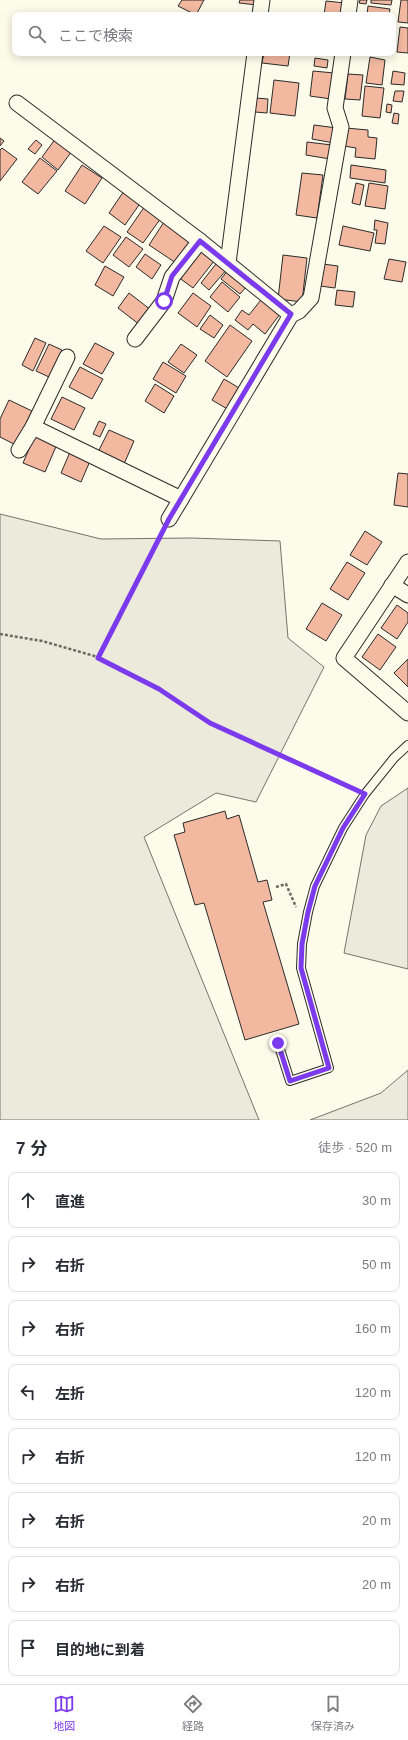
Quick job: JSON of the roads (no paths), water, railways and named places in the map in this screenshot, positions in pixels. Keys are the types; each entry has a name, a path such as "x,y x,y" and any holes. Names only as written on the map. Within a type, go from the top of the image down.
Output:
{"street":[{"path":"260,12 262,0"},
{"path":"348,12 350,0"},
{"path":"228,263 255,56"},
{"path":"169,519 291,314 300,311 311,298 341,127 335,108 342,56"},
{"path":"17,103 200,241 291,314"},
{"path":"135,339 164,301 172,276 200,241"},
{"path":"19,450 33,427 67,357"},
{"path":"33,427 181,499"},
{"path":"408,562 344,658 408,713"},
{"path":"392,585 408,595"}],"lane":[{"path":"278,1043 290,1081 329,1068 301,968 305,928 315,886 343,828 365,794 394,758 408,746"}]}
